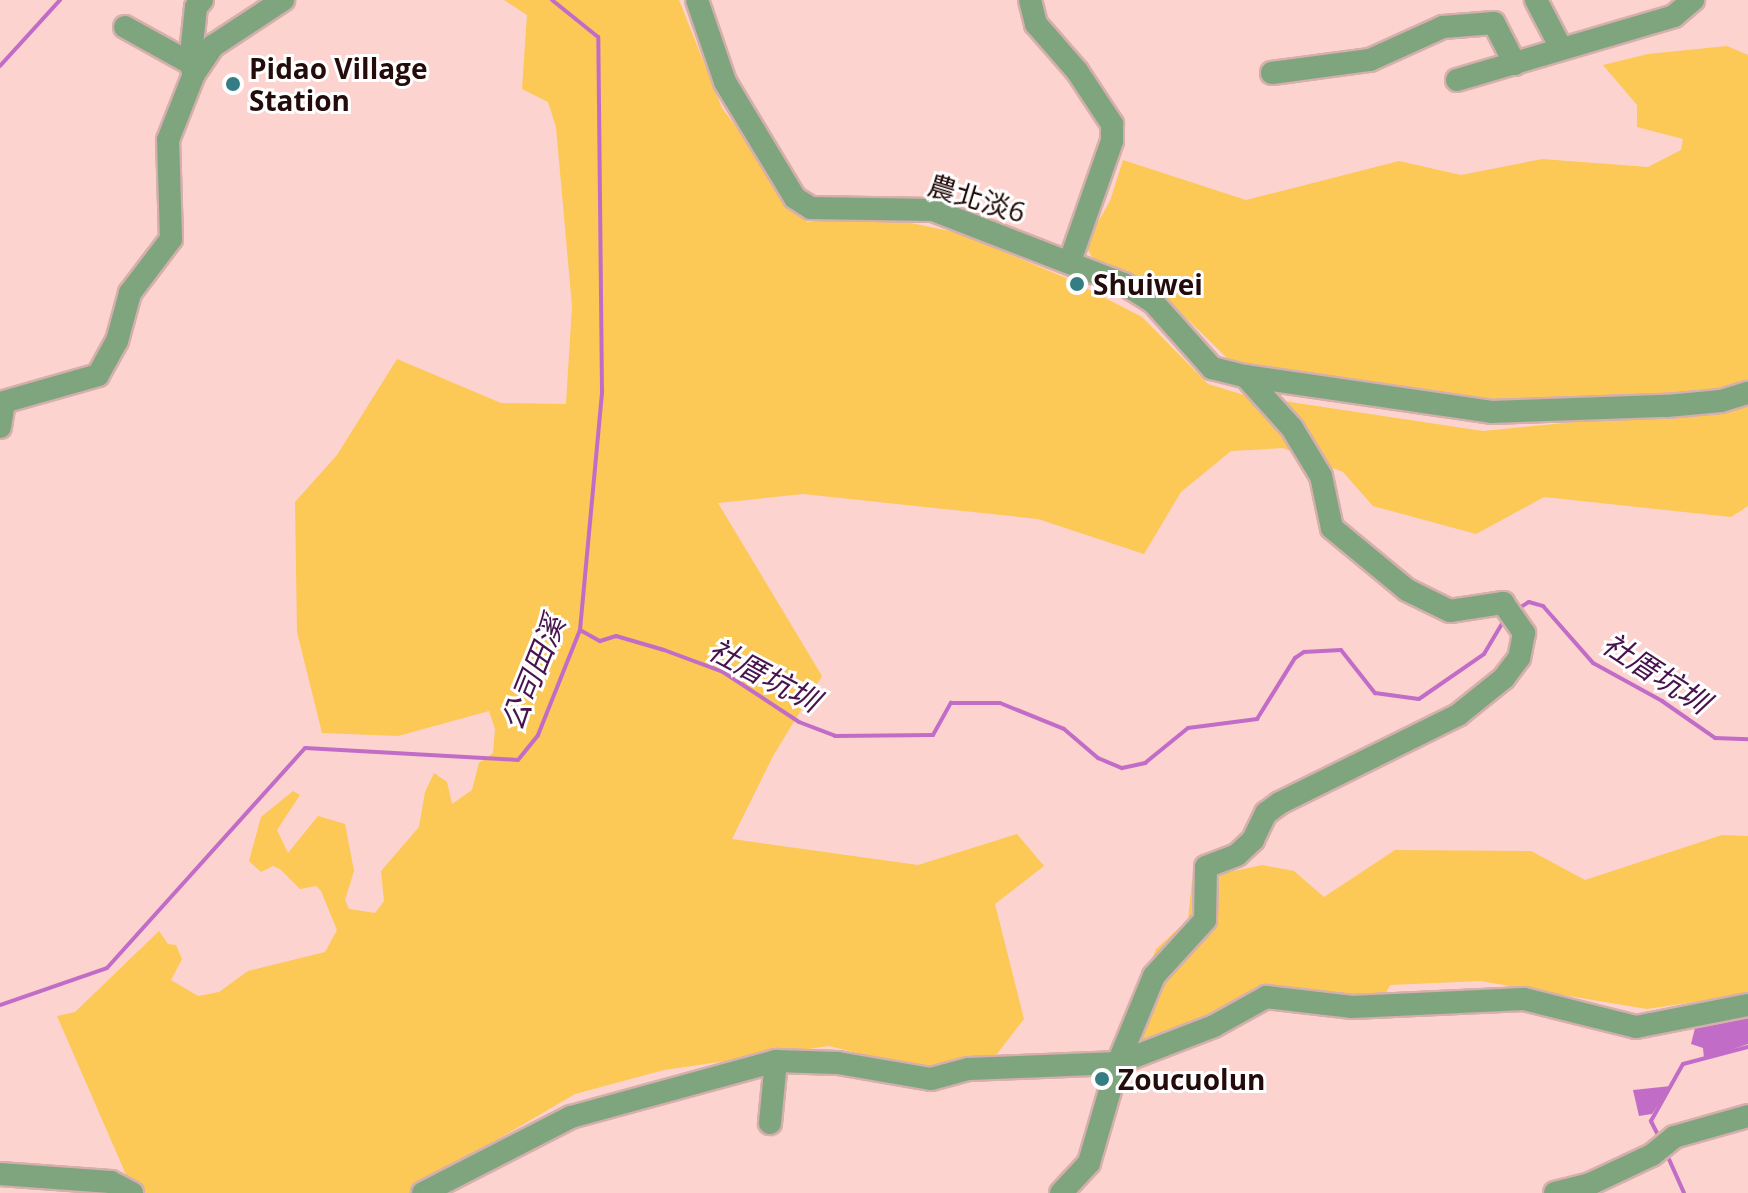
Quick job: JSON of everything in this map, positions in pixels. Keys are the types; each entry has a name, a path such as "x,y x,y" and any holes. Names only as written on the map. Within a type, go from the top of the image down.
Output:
{"street":[{"path":"0,427 2,403 98,375 103,369 130,293 171,239 168,140 192,68 196,7 202,0"},
{"path":"192,68 213,46 283,0"},
{"name":"農北淡6","path":"697,0 725,82 795,198 811,208 933,210 1070,261 1153,302 1212,368 1245,376 1491,412 1667,406 1748,393"},
{"path":"1030,0 1036,24 1077,71 1112,124 1112,141 1070,261"},
{"path":"1536,0 1561,48"},
{"path":"1457,80 1674,16 1693,0"},
{"path":"1272,73 1370,60 1443,27 1494,23 1515,64"},
{"path":"125,27 192,68"},
{"path":"1061,1193 1089,1163 1118,1063 1154,976 1205,920 1206,867 1237,855 1253,840 1266,813 1280,803 1458,715 1493,688 1519,658 1524,633 1512,614 1497,601 1450,611 1407,590 1332,528 1321,476 1292,428 1245,376"},
{"path":"423,1193 571,1117 776,1061 838,1063 931,1079 969,1069 1118,1063 1214,1026 1266,997 1352,1007 1524,999 1636,1027 1748,1005"},
{"path":"770,1123 776,1061"},
{"path":"1555,1193 1590,1184 1652,1155 1674,1137 1748,1116"},
{"path":"0,1174 111,1182 132,1193"}],"shaded area":[{"path":"504,0 679,0 722,108 807,222 872,215 959,233 1066,278 1142,317 1208,384 1244,395 1483,431 1696,410 1748,395 1748,506 1731,517 1544,497 1476,534 1373,506 1343,472 1283,448 1231,451 1181,492 1144,554 1038,519 803,494 718,503 822,676 773,756 732,839 918,865 1017,834 1044,866 995,904 1024,1019 996,1055 918,1068 829,1046 664,1070 575,1094 452,1166 431,1193 134,1193 57,1016 75,1012 159,931 168,944 176,945 182,959 171,980 198,996 219,992 248,971 325,952 337,930 321,891 316,886 300,889 280,869 273,866 261,872 249,861 261,817 293,791 300,795 277,830 288,853 318,816 345,824 354,871 345,900 349,909 375,913 384,901 381,871 419,827 425,792 434,773 447,782 452,804 472,790 479,763 493,753 495,729 489,711 398,736 322,733 297,632 295,502 337,455 397,359 501,403 566,404 572,306 556,127 548,102 522,89 527,15"},
{"path":"1727,46 1748,55 1748,382 1711,398 1600,397 1517,410 1243,364 1227,358 1187,319 1092,257 1085,245 1110,201 1123,160 1246,200 1399,161 1461,175 1542,159 1648,167 1681,150 1683,139 1637,127 1637,105 1603,65 1648,54"},
{"path":"1722,835 1748,836 1748,994 1647,1009 1480,981 1390,985 1381,1002 1243,998 1137,1049 1131,1017 1156,949 1188,920 1192,880 1262,865 1294,871 1324,897 1395,850 1531,851 1585,880"},
{"path":"1748,1014 1748,1044 1704,1059 1703,1048 1691,1044 1695,1028"},
{"path":"1671,1086 1652,1114 1639,1116 1633,1090"}],"waterway":[{"path":"0,66 60,0"},
{"name":"公司田溪","path":"0,1005 107,968 305,748 518,760 538,735 580,630 602,391 598,37 552,0"},
{"name":"社厝坑圳","path":"1516,610 1529,602 1543,606 1593,663 1662,701 1715,738 1748,739"},
{"name":"社厝坑圳","path":"580,630 600,641 616,636 723,672 799,722 835,736 933,735 951,703 1000,703 1064,729 1098,758 1122,768 1145,763 1188,728 1257,719 1295,658 1304,652 1341,650 1375,693 1419,699 1484,654 1506,617"},
{"path":"1658,1135 1651,1121 1683,1064 1748,1047"},
{"path":"1668,1157 1684,1193"}],"place":[{"name":"Pidao Village Station","path":"233,84"},
{"name":"Shuiwei","path":"1077,284"},
{"name":"Zoucuolun","path":"1102,1079"}]}
